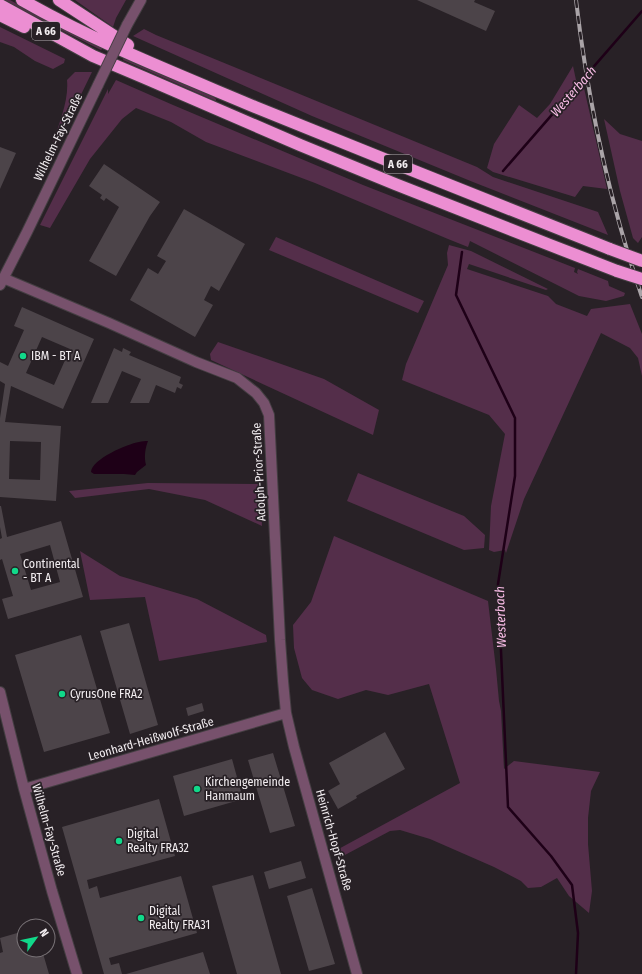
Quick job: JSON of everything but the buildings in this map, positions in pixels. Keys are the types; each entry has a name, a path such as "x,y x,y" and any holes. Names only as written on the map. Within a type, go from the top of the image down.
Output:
{"highway":[{"name":"A 66","path":"22,0 80,30 187,78 312,130 642,261"},
{"path":"59,0 132,47 187,78"},
{"name":"A 66","path":"0,5 93,56"},
{"name":"A 66","path":"0,15 66,47 93,56 351,166 550,245 642,279"}],"street":[{"name":"Wilhelm-Fay-Straße","path":"1,281 27,232 127,25 141,0"},
{"name":"Adolph-Prior-Straße","path":"1,281 105,321 196,362 237,378 256,393 264,403 269,415 280,640 286,713"},
{"name":"Wilhelm-Fay-Straße","path":"0,692 24,789 77,974"},
{"name":"Leonhard-Heißwolf-Straße","path":"24,789 286,713"},
{"name":"Heinrich-Hopf-Straße","path":"286,713 294,747 357,974"}],"shaded area":[{"path":"4,0 10,0 103,48 101,50"},
{"path":"75,0 126,0 116,18 113,27"},
{"path":"0,27 65,59 64,63 53,69 35,61 14,47 0,42"},
{"path":"144,29 477,167 493,177 598,212 608,235 312,116 133,36"},
{"path":"124,57 211,95 216,99 216,101 123,60"},
{"path":"573,66 576,80 584,88 607,189 583,186 575,197 493,172 487,168 494,144 519,105 537,118 550,104"},
{"path":"75,72 92,72 55,148 53,143 65,104 67,80"},
{"path":"116,80 363,185 575,268 574,272 578,274 578,269 608,281 609,286 625,293 624,296 606,301 579,296 470,241 468,247 315,183 206,142 171,122 136,108 122,119 90,159 50,228 40,225 108,89 108,94"},
{"path":"604,119 620,134 642,141 642,237 638,243 633,238 620,191"},
{"path":"276,237 424,301 418,313 269,250"},
{"path":"449,245 471,251 548,289 546,290 469,264 467,269 548,296 556,304 587,316 591,309 630,304 642,334 642,376 638,358 630,348 601,333 524,499 506,553 505,550 494,552 489,550 491,506 505,434 489,415 402,380 406,364 448,265 447,253"},
{"path":"218,342 324,379 379,410 373,435 211,360 210,354"},
{"path":"148,441 145,453 146,465 135,475 94,474 91,472 97,462 103,457 134,443"},
{"path":"358,473 464,516 485,535 484,548 464,550 347,501"},
{"path":"148,483 260,484 262,526 205,500 149,489 75,498 69,491"},
{"path":"334,536 488,601 501,711 504,769 514,761 600,772 591,791 588,818 588,844 592,891 589,913 569,896 557,878 541,887 528,888 521,881 494,867 430,839 400,830 390,831 343,856 337,855 333,852 460,783 429,684 388,695 366,690 338,699 312,690 302,678 294,648 293,625 311,602"},
{"path":"80,551 120,576 197,599 266,635 267,642 159,661 145,597 90,600"}],"waterway":[{"name":"Westerbach","path":"503,171 642,11"},
{"name":"Westerbach","path":"462,252 456,295 515,418 515,476 498,584 508,807 551,856 572,885 578,933 576,974"}],"railway":[{"path":"576,0 593,113 601,150 619,224 642,297"}],"place":[{"name":"IBM - BT A","path":"23,356"},
{"name":"Continental - BT A","path":"15,571"},
{"name":"CyrusOne FRA2","path":"62,694"},
{"name":"Kirchengemeinde Hanmaum","path":"197,789"},
{"name":"Digital Realty FRA32","path":"119,841"},
{"name":"Digital Realty FRA31","path":"141,918"}]}
